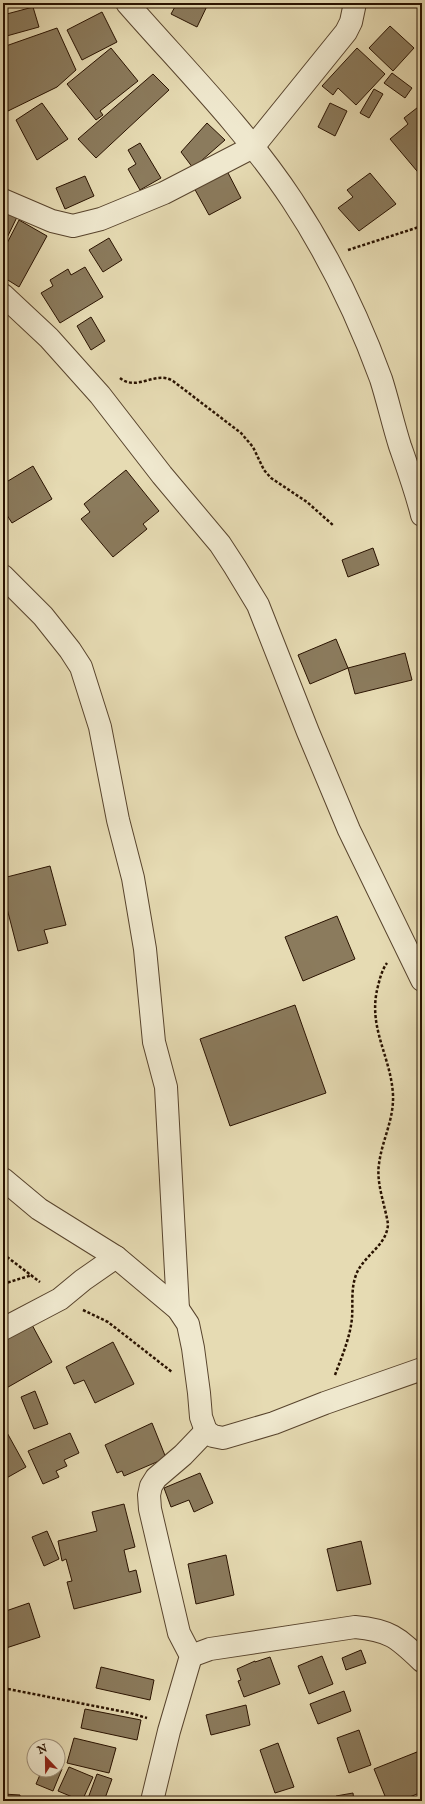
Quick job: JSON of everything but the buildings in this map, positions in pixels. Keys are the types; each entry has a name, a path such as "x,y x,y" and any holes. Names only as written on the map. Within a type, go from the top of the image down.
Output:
{"street":[{"path":"127,3 253,147 292,200 327,257 350,305 381,380 411,474 422,515"},
{"path":"3,200 52,221 73,226 80,225 101,220 164,193 253,147 346,32 351,22 355,3"},
{"path":"3,295 48,338 100,395 162,475 220,544 235,567 258,605 308,732 350,830 422,980"},
{"path":"3,576 43,616 77,661 87,681 100,727 118,820 133,878 146,956 154,1042 166,1087 178,1309"},
{"path":"3,1179 39,1209 116,1257 178,1309 188,1324 199,1393 200,1417 206,1431 217,1437 232,1436 274,1423 325,1403 422,1369"},
{"path":"3,1329 60,1299 83,1280 116,1257"},
{"path":"152,1801 169,1731 192,1656 179,1633 164,1565 151,1517 149,1495 151,1486 156,1478 183,1455 206,1431"},
{"path":"192,1656 210,1649 355,1627 376,1629 388,1633 402,1642 422,1661"}],"path":[{"path":"327,257 422,226"},
{"path":"116,375 128,383 138,384 160,377 167,377 173,381 241,433 253,447 264,470 271,478 307,502 334,526"},
{"path":"325,1403 349,1339 355,1278 363,1262 388,1232 378,1165 390,1121 393,1097 390,1070 378,1035 375,998 384,966 402,940"},
{"path":"3,1254 32,1275 60,1299 108,1322 199,1393"},
{"path":"3,1284 32,1275"},
{"path":"3,1688 130,1713 151,1719 169,1731"}]}
